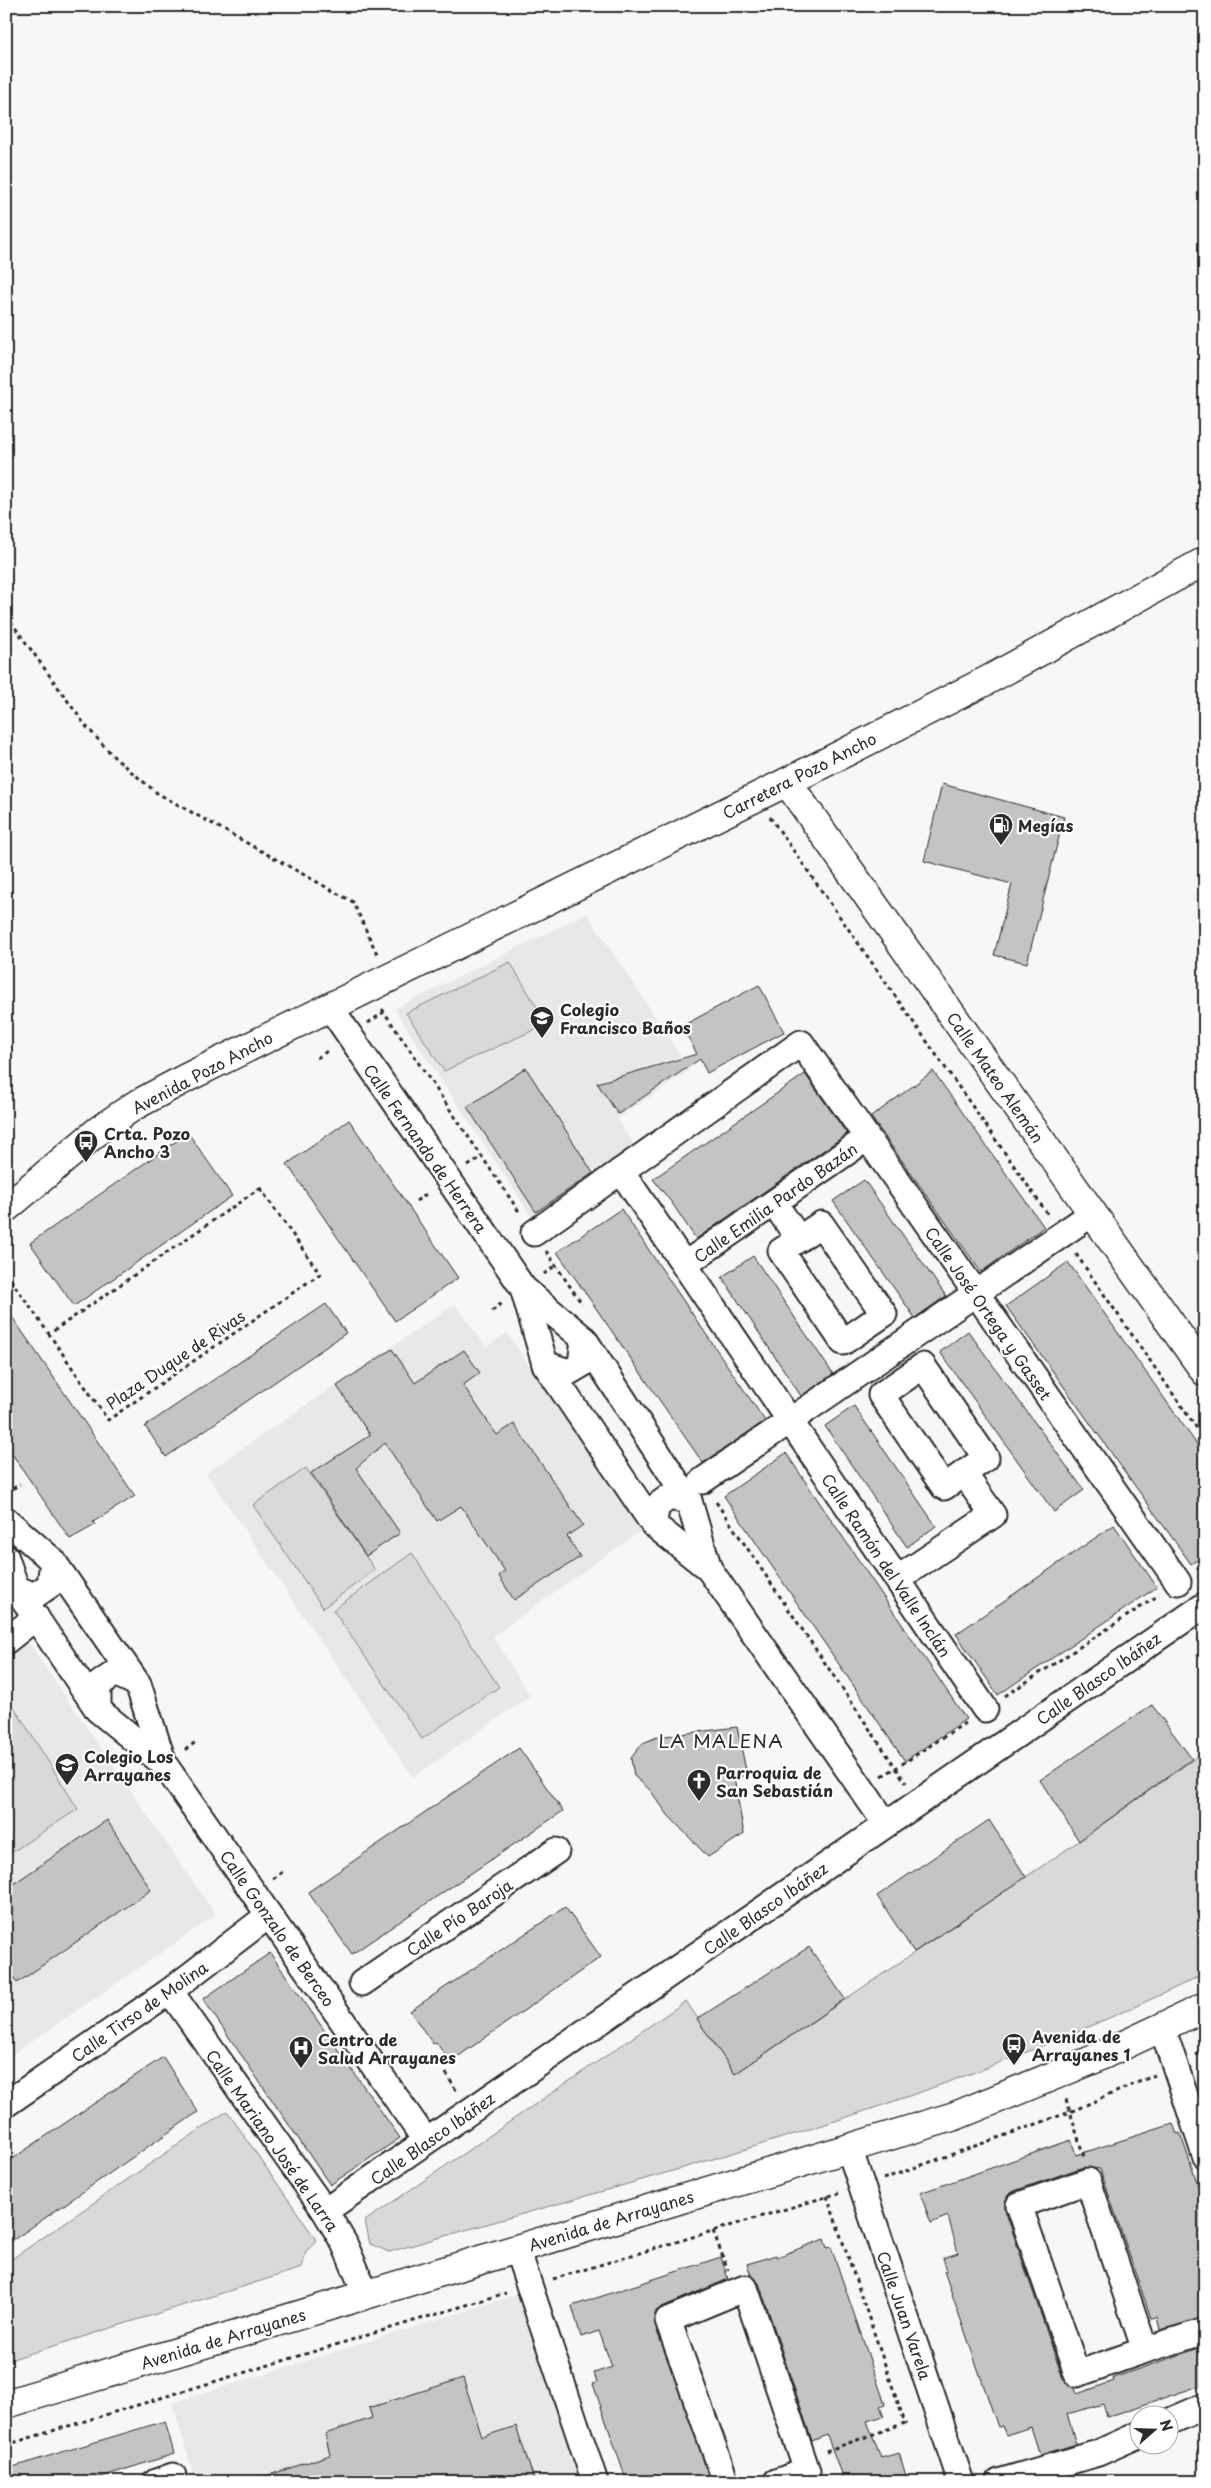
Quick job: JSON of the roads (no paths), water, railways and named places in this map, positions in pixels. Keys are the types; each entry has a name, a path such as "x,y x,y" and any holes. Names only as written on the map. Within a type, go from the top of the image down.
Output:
{"street":[{"name":"Carretera Pozo Ancho","path":"388,977 787,782 986,680 1205,561"},
{"name":"Calle Mateo Alemán","path":"787,782 1205,1372"},
{"name":"Avenida Pozo Ancho","path":"6,1208 99,1130 134,1106 388,977"},
{"name":"Calle Fernando de Herrera","path":"330,1007 523,1288 584,1339 696,1491 709,1568"},
{"name":"Calle José Ortega y Gasset","path":"621,1171 800,1043 1178,1582"},
{"name":"Calle Emilia Pardo Bazán","path":"684,1265 866,1138"},
{"path":"534,1233 621,1171"},
{"name":"Calle Ramón del Valle Inclán","path":"621,1171 985,1709"},
{"path":"774,1203 799,1239"},
{"path":"653,1524 657,1506 669,1497 696,1491 790,1421 1093,1213"},
{"path":"821,1224 884,1314 862,1329 843,1342 781,1251 821,1224"},
{"name":"Calle Fernando de Herrera","path":"523,1288 545,1364 653,1524 709,1568 886,1824"},
{"path":"862,1329 899,1382"},
{"path":"545,1364 569,1372 581,1365 584,1339"},
{"path":"923,1366 986,1458 964,1474 944,1487 881,1395 923,1366"},
{"path":"897,1579 993,1515 964,1474"},
{"name":"Calle Gonzalo de Berceo","path":"6,1520 53,1561 138,1684 164,1764"},
{"name":"Calle Gonzalo de Berceo","path":"6,1558 16,1588 98,1710 164,1764 426,2141"},
{"path":"16,1588 34,1596 50,1585 53,1561"},
{"name":"Calle Blasco Ibáñez","path":"325,2211 1205,1605"},
{"path":"6,1641 36,1617"},
{"path":"98,1710 98,1685 115,1673 138,1684"},
{"name":"Calle Pío Baroja","path":"362,1983 556,1851"},
{"name":"Calle Tirso de Molina","path":"6,2104 170,1991 269,1915"},
{"name":"Calle Mariano José de Larra","path":"170,1991 325,2211 344,2243 366,2294"},
{"name":"Avenida de Arrayanes","path":"6,2404 954,2116 1058,2074 1205,2007"},
{"path":"1162,2028 1205,2155"},
{"name":"Calle Juan Varela","path":"849,2148 961,2482"},
{"path":"1145,2350 1088,2182 1019,2205 1077,2374 1205,2331"},
{"path":"516,2249 595,2482"},
{"path":"726,2482 668,2320 745,2288 807,2471 776,2482"},
{"path":"1178,2418 1205,2406"},
{"path":"999,2482 1098,2453 1128,2440"}],"place":[{"name":"Megías","path":"1001,846"},
{"name":"Colegio Francisco Baños","path":"542,1039"},
{"name":"Crta. Pozo Ancho 3","path":"86,1163"},
{"name":"Colegio Los Arrayanes","path":"67,1786"},
{"name":"Parroquia de San Sebastián","path":"699,1802"},
{"name":"Avenida de Arrayanes 1","path":"1014,2066"},
{"name":"Centro de Salud Arrayanes","path":"301,2069"}],"district":[{"name":"LA MALENA","path":"721,1740"}]}
